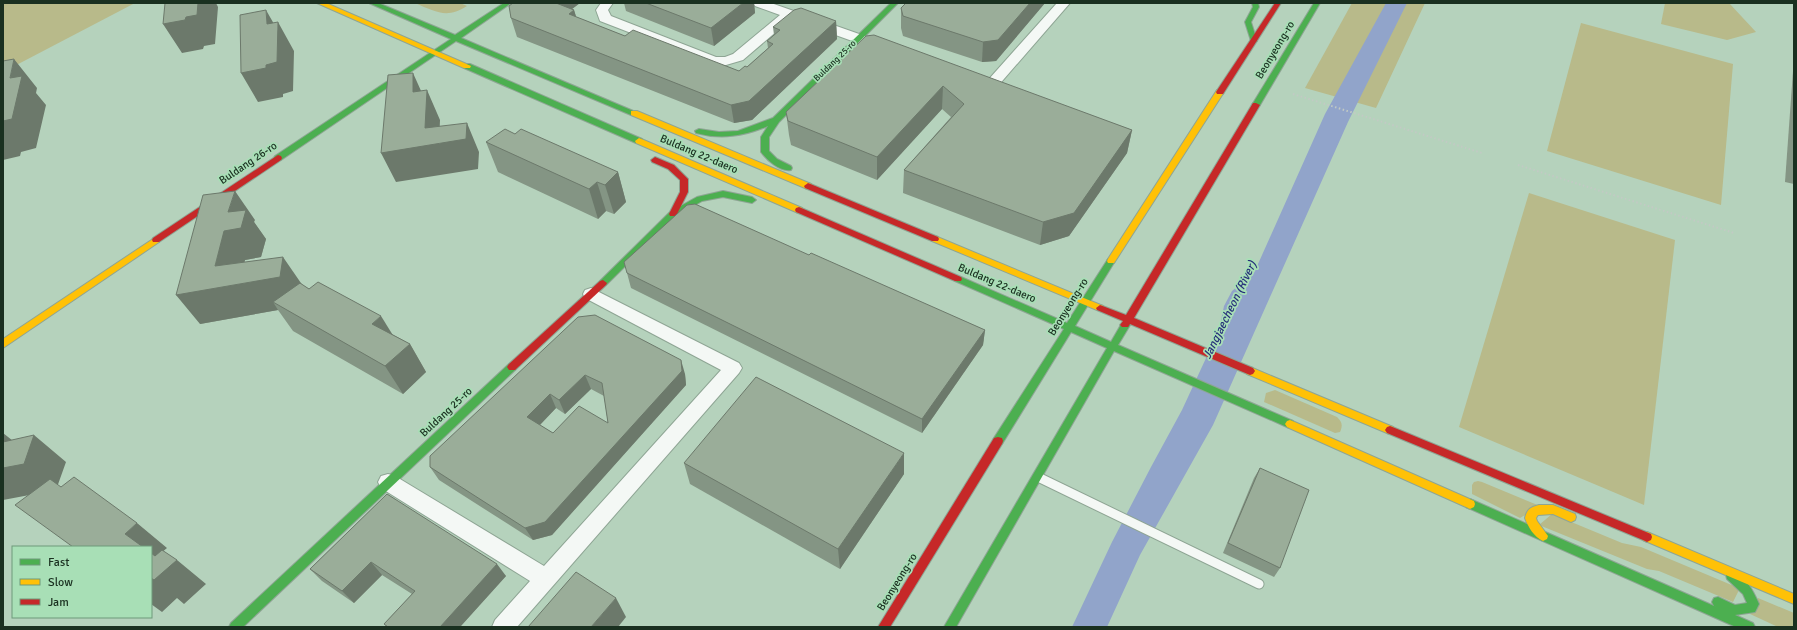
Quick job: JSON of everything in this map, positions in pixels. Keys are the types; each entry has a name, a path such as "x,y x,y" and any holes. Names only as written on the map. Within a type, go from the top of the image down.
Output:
{"main road":[{"name":"Buldang 22-daero","path":"320,3 1113,346 1749,627"},
{"name":"Buldang 22-daero","path":"372,3 1084,302 1410,436 1794,599"},
{"name":"Buldang 26-ro","path":"3,344 508,3"},
{"name":"Buldang 25-ro","path":"776,120 895,3"},
{"path":"1254,41 1248,22 1256,7 1255,3"},
{"name":"Beonyeong-ro","path":"884,627 1084,302 1278,3"},
{"name":"Beonyeong-ro","path":"950,627 1113,346 1317,3"},
{"path":"656,122 677,122 711,135 722,136 749,132 776,120"},
{"path":"776,120 766,137 765,152 774,162 794,170 806,185"},
{"path":"638,141 644,155 671,167 684,179 684,192 673,214"},
{"path":"673,214 700,198 723,194 743,197 760,204 788,206"},
{"name":"Buldang 25-ro","path":"235,627 388,482 592,294 673,214"},
{"path":"1543,536 1531,523 1530,517 1532,513 1537,510 1556,511 1577,519"},
{"path":"1619,536 1645,536"},
{"path":"1706,597 1735,610 1751,608 1752,604 1747,590 1725,570"},
{"path":"1638,578 1663,579"}],"street":[{"path":"607,3 602,10 604,18 714,61 726,61 738,57 788,14"},
{"path":"759,3 887,48"},
{"path":"963,74 992,84 1064,3"},
{"path":"503,627 733,368 592,294"},
{"path":"388,482 546,579"}],"lane":[{"path":"1037,477 1259,584"}],"path":[{"path":"1293,94 1482,153"},
{"path":"1518,165 1734,233"}],"green space":[{"path":"3,3 135,3 3,72"},
{"path":"415,3 460,3 467,6 453,12 441,13"},
{"path":"1352,3 1425,3 1376,108 1305,88"},
{"path":"1665,3 1729,3 1756,32 1727,40 1661,24"},
{"path":"1581,23 1733,64 1721,205 1547,151"},
{"path":"1529,193 1675,240 1644,505 1459,427"},
{"path":"1275,390 1337,417 1342,424 1340,432 1335,433 1264,402 1266,393"},
{"path":"1478,481 1540,506 1520,518 1472,494 1472,485 1474,482"},
{"path":"1552,514 1622,543 1641,547 1734,586 1739,590 1733,602 1659,571 1647,569 1539,525"},
{"path":"1758,598 1794,613 1794,627 1778,627 1750,614"}],"water":[{"name":"Jangjaecheon (River)","path":"1386,3 1407,3 1348,122 1213,425 1140,555 1107,627 1072,627 1112,542 1182,410 1219,330 1224,306 1232,291 1254,273 1325,114"}],"building":[{"path":"165,3 198,3 197,15 186,17 185,20 163,24"},
{"path":"513,3 556,3 574,10 569,14 625,36 633,30 739,71 745,66 747,67 773,44 767,41 780,30 773,27 794,10 801,8 836,21 749,101 731,105 511,18 509,6"},
{"path":"646,3 743,3 711,28"},
{"path":"906,3 1030,3 998,40 983,42 903,16 901,8"},
{"path":"266,10 267,24 278,22 277,62 266,65 266,68 241,73 240,15"},
{"path":"874,35 1132,130 1074,213 1043,222 904,170 964,104 943,86 877,157 788,121 786,112 866,36"},
{"path":"14,59 10,78 22,76 12,119 3,121 3,61"},
{"path":"413,73 413,92 427,90 425,128 467,123 466,139 381,153 388,75"},
{"path":"505,129 515,134 521,129 618,172 605,185 597,182 589,189 486,142"},
{"path":"235,191 228,212 246,210 241,228 224,231 215,266 283,257 280,277 176,295 203,195"},
{"path":"695,204 809,255 811,253 985,330 922,419 627,273 624,262 687,205"},
{"path":"318,282 381,316 372,324 410,344 385,366 273,302 300,283 309,289"},
{"path":"595,315 681,360 682,371 545,522 525,528 430,467 430,456 578,317","holes":["585,375 602,383 608,423 579,406 553,433 527,417 550,394 559,400"]},
{"path":"756,377 904,453 838,549 684,463"},
{"path":"34,435 24,464 3,468 3,442"},
{"path":"1260,468 1309,490 1280,568 1228,543"},
{"path":"74,477 137,523 125,534 142,546 72,546 15,505 50,479 61,487"},
{"path":"387,494 497,564 440,627 388,627 384,624 415,591 371,562 342,591 310,569"},
{"path":"162,550 177,560 154,580 152,579 152,554 155,556"},
{"path":"576,572 616,598 591,627 528,627"}],"traffic: fast":[{"path":"372,3 634,113"},
{"path":"278,158 508,3"},
{"path":"788,168 774,161 765,152 765,137 776,120 895,3"},
{"path":"1254,41 1248,22 1256,7 1255,3"},
{"path":"1256,105 1317,3"},
{"path":"467,66 639,141"},
{"path":"699,131 709,134 729,135 748,131 776,120"},
{"path":"603,283 673,214 700,199 723,194 752,200"},
{"path":"998,441 1111,261"},
{"path":"958,279 1290,424"},
{"path":"950,627 1125,325"},
{"path":"235,627 512,367"},
{"path":"1470,504 1749,627"},
{"path":"1718,602 1735,610 1751,608 1753,604 1747,590 1731,575"}],"traffic: slow":[{"path":"320,3 467,66"},
{"path":"1111,261 1220,92"},
{"path":"634,113 808,186"},
{"path":"639,141 799,210"},
{"path":"935,239 1100,308"},
{"path":"3,344 156,240"},
{"path":"1250,371 1390,430"},
{"path":"1290,424 1470,504"},
{"path":"1543,536 1538,532 1532,522 1531,514 1534,511 1539,509 1550,509 1571,517"},
{"path":"1647,537 1794,599"}],"traffic: jam":[{"path":"1220,92 1278,3"},
{"path":"1125,325 1256,105"},
{"path":"156,240 278,158"},
{"path":"655,160 671,167 684,179 684,192 673,214"},
{"path":"808,186 935,239"},
{"path":"799,210 958,279"},
{"path":"512,367 603,283"},
{"path":"1100,308 1250,371"},
{"path":"1390,430 1647,537"},
{"path":"884,627 998,441"}]}
